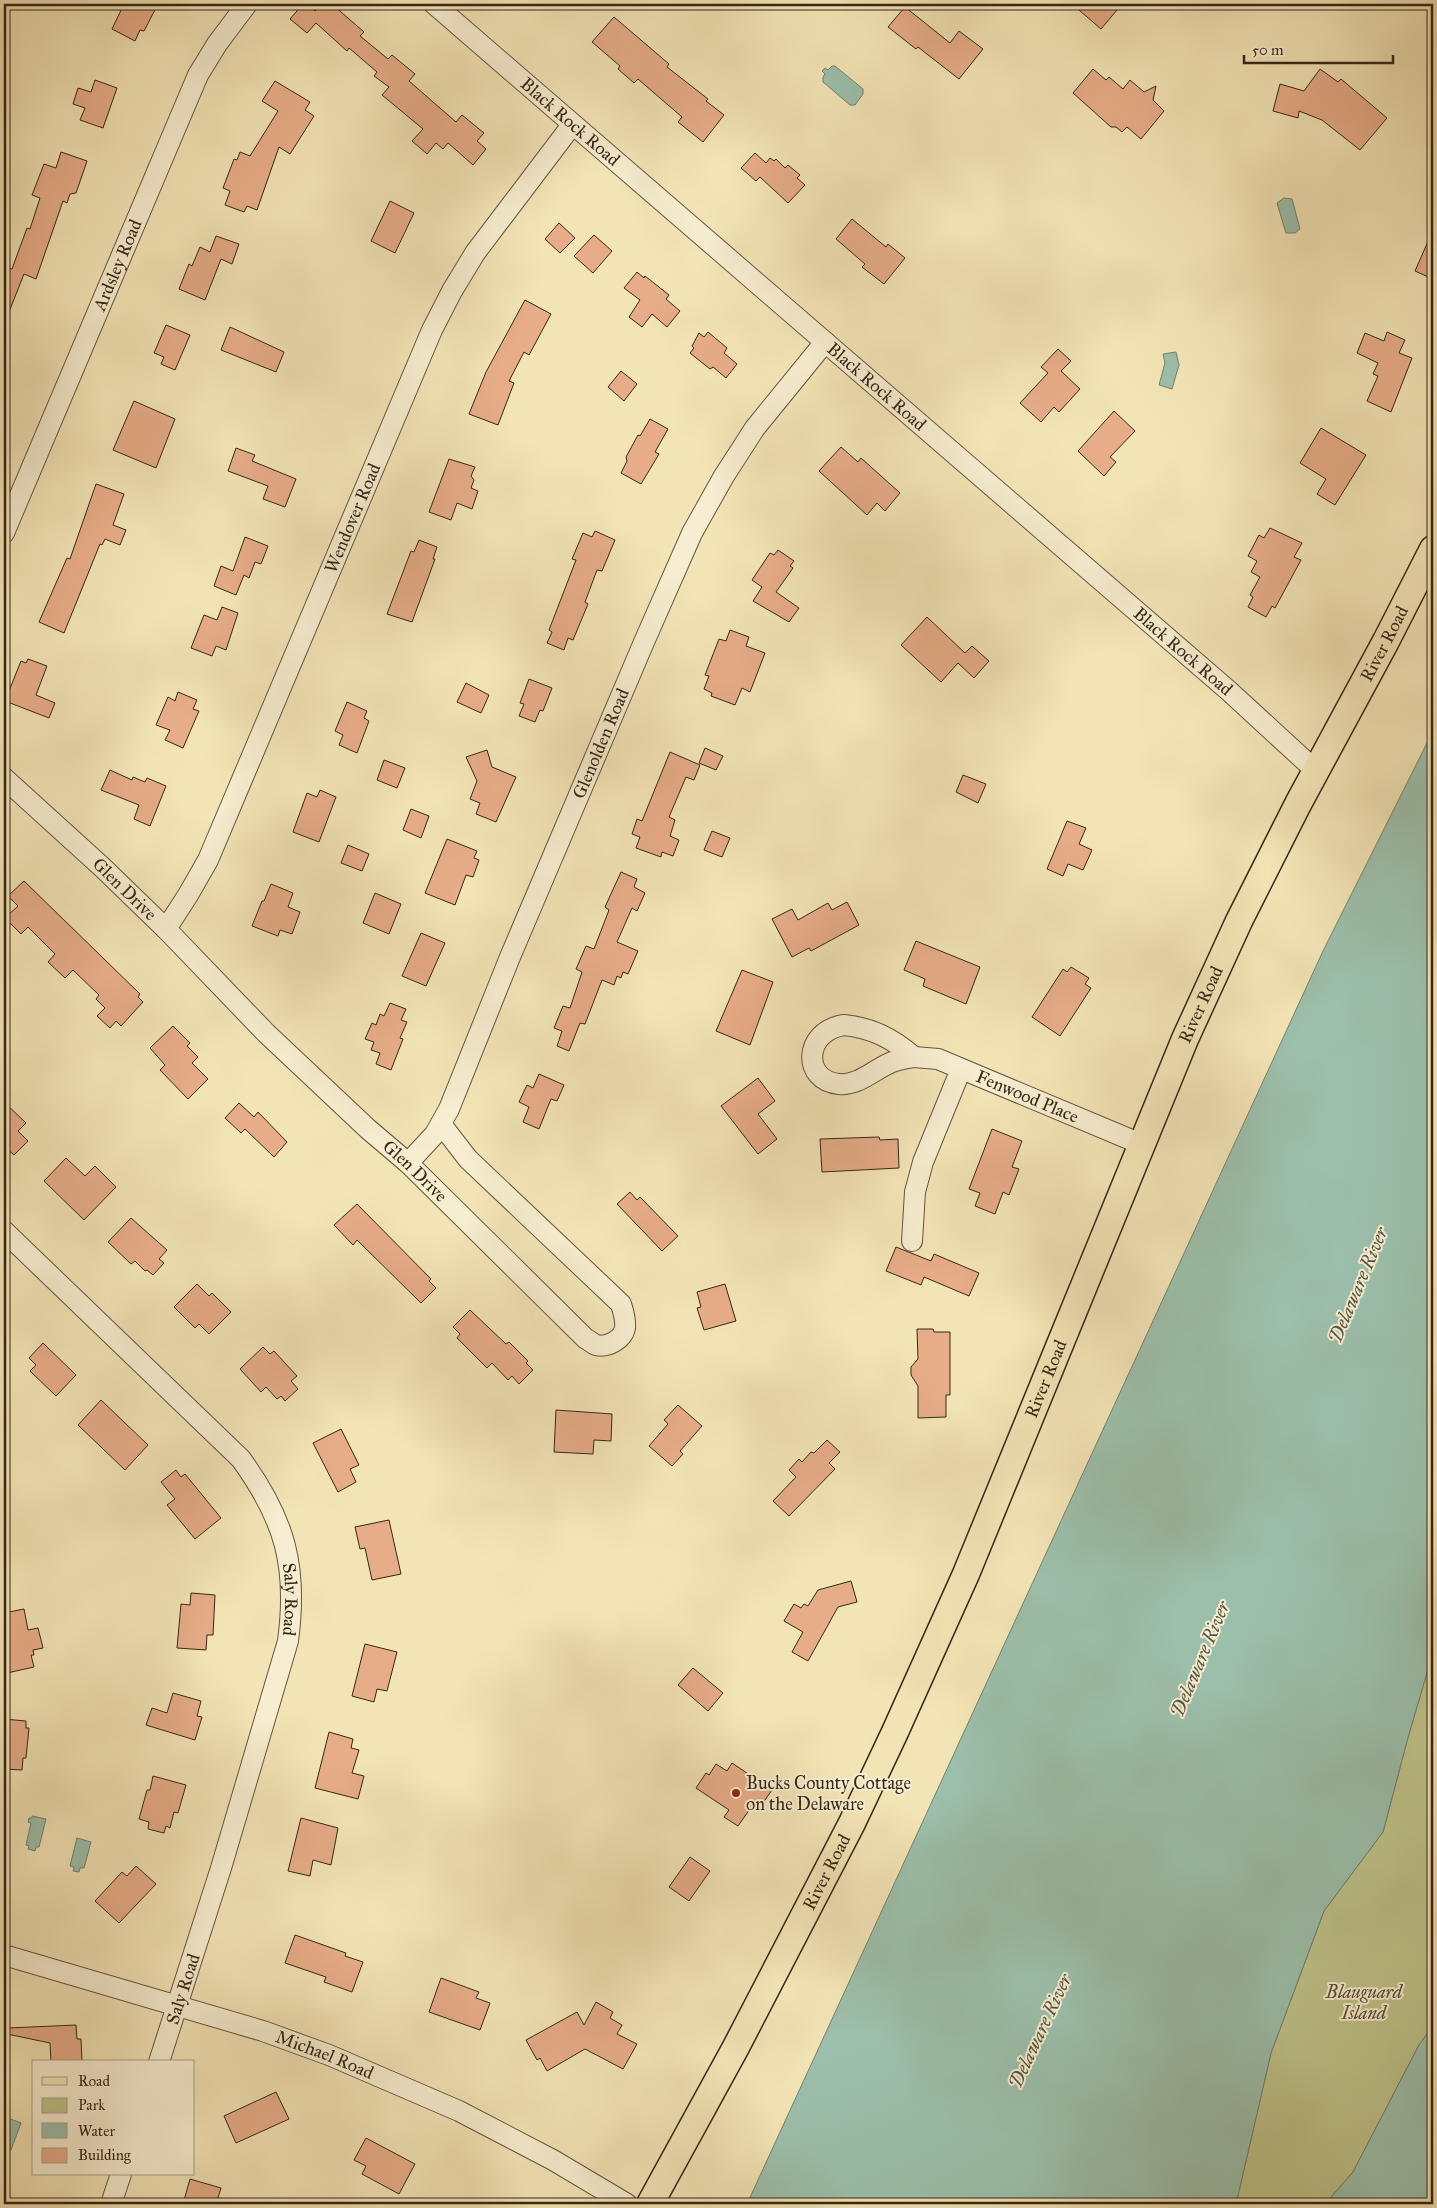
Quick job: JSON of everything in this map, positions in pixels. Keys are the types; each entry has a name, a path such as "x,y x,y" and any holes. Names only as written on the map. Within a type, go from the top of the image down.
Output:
{"main road":[{"name":"River Road","path":"650,2204 736,2048 852,1823 966,1574 1185,1039 1239,921 1433,548"}],"street":[{"name":"Ardsley Road","path":"4,533 198,75 217,44 247,4"},
{"name":"Black Rock Road","path":"434,4 1222,685 1316,771"},
{"name":"Wendover Road","path":"166,929 208,860 436,322 475,253 572,125"},
{"name":"Glenolden Road","path":"408,1163 441,1124 640,651 692,534 724,476 755,428 826,342"},
{"name":"Glen Drive","path":"4,778 102,867 166,929 266,1033 368,1129 408,1163 586,1338 596,1345 607,1344 622,1336 625,1330 624,1313 621,1304 613,1294 468,1159 441,1124"},
{"name":"Fenwood Place","path":"914,1057 899,1044 882,1034 862,1027 844,1025 825,1031 812,1048 812,1058 820,1075 831,1082 839,1084 852,1083 895,1061 914,1057 938,1059 1141,1144"},
{"path":"912,1241 915,1192 923,1162 961,1069"},
{"name":"Saly Road","path":"4,1231 241,1459 260,1485 275,1514 286,1545 292,1585 292,1609 288,1641 221,1868 160,2060"},
{"name":"Michael Road","path":"4,1955 263,2031 395,2082 459,2111 554,2160 626,2204"},
{"path":"111,2204 120,2176"}],"green space":[{"name":"Blauguard Island","path":"1433,1652 1433,2026 1419,2045 1353,2172 1325,2204 1236,2204 1271,2053 1324,1911 1383,1832"}],"water":[{"path":"835,66 863,89 863,94 855,105 850,105 823,82 825,74 822,71 825,68 828,70"},
{"path":"1284,198 1292,199 1300,229 1295,233 1286,233 1277,203"},
{"path":"1176,352 1179,365 1172,389 1159,385 1165,363 1163,354"},
{"name":"Delaware River","path":"1433,731 1433,1652 1383,1832 1324,1911 1271,2053 1236,2204 747,2204 1323,951"},
{"path":"32,1816 46,1819 39,1847 36,1847 35,1851 28,1849 29,1846 26,1845 31,1823 28,1822"},
{"path":"77,1838 91,1842 84,1868 80,1868 79,1872 73,1871 74,1867 70,1866"},
{"path":"1433,2026 1433,2204 1325,2204 1353,2172 1419,2045"},
{"path":"8,2118 21,2123 11,2150 8,2149 7,2151 4,2150 4,2129"}],"building":[{"path":"124,4 158,4 144,31 140,30 135,41 112,29"},
{"path":"303,4 308,4 315,11 321,5 326,10 332,4 364,32 360,36 388,59 392,55 415,74 409,81 456,122 462,115 484,133 477,141 486,149 473,165 448,143 443,149 436,143 427,154 412,141 423,129 382,95 389,87 374,76 377,72 349,48 347,51 316,23 307,33 290,19"},
{"path":"1072,4 1122,4 1101,29"},
{"path":"905,7 950,43 959,31 983,49 959,79 918,47 916,49 888,27"},
{"path":"614,17 669,64 667,67 708,99 706,101 724,115 703,142 678,122 682,117 638,79 634,83 618,69 620,66 592,42"},
{"path":"1093,69 1106,80 1109,77 1123,89 1130,80 1144,92 1156,86 1153,100 1164,111 1141,139 1127,127 1122,132 1116,127 1111,127 1073,93"},
{"path":"1320,69 1338,82 1341,79 1387,118 1360,150 1322,120 1299,111 1298,118 1273,111 1280,84 1304,91"},
{"path":"95,80 117,88 103,128 80,120 85,108 73,104 78,88 91,92"},
{"path":"275,81 310,102 305,110 314,116 290,154 279,147 257,210 247,206 244,212 225,205 230,191 223,188 234,159 237,160 240,152 250,156 278,111 262,101"},
{"path":"61,152 87,161 76,193 70,194 67,203 63,201 36,279 24,274 4,322 4,266 12,269 27,228 30,229 40,198 32,195 44,164 56,168"},
{"path":"755,153 766,163 770,158 774,161 776,159 785,168 788,165 800,175 797,178 805,185 788,203 760,177 756,181 741,168"},
{"path":"390,201 414,213 395,253 371,241"},
{"path":"852,219 886,247 888,244 905,258 884,284 862,267 865,264 836,239"},
{"path":"559,223 575,238 560,253 545,239"},
{"path":"1433,230 1433,279 1415,271"},
{"path":"594,235 612,251 593,273 574,256"},
{"path":"216,236 239,244 232,264 221,259 205,300 179,289 189,264 192,266 200,247 210,252"},
{"path":"637,272 669,295 666,299 680,311 667,327 652,314 642,327 629,317 640,300 624,288"},
{"path":"525,300 551,314 529,355 524,352 509,381 514,383 498,425 469,414 486,372"},
{"path":"166,325 190,335 175,370 161,364 164,357 154,353"},
{"path":"230,327 284,352 276,372 221,350"},
{"path":"708,332 727,348 724,353 737,364 726,378 713,367 710,369 690,353 694,348 692,346 699,333 704,337"},
{"path":"1387,332 1405,340 1399,353 1412,358 1391,412 1367,401 1378,376 1373,374 1378,363 1357,353 1365,333 1384,341"},
{"path":"1058,349 1071,361 1061,371 1080,389 1059,412 1054,407 1041,422 1020,403 1048,373 1041,367"},
{"path":"621,371 637,384 624,401 608,387"},
{"path":"134,401 175,419 156,468 113,450"},
{"path":"1114,411 1135,431 1110,457 1116,462 1104,476 1078,451"},
{"path":"650,419 668,429 655,452 659,454 641,484 621,473 627,461 626,457 638,435 640,436"},
{"path":"1321,428 1366,455 1335,505 1317,494 1326,479 1300,463"},
{"path":"841,447 858,462 861,458 900,493 885,511 877,503 867,515 819,471"},
{"path":"236,448 255,455 252,461 296,479 285,507 263,499 268,486 228,471"},
{"path":"449,459 475,467 471,476 474,480 471,488 478,491 472,509 457,503 451,520 429,512"},
{"path":"96,484 124,494 113,525 126,530 120,545 105,539 102,545 100,544 64,633 39,622 67,558 70,559"},
{"path":"1270,528 1302,543 1294,557 1301,560 1275,608 1272,606 1266,617 1248,607 1253,597 1250,595 1260,577 1251,572 1257,561 1248,556 1259,535 1264,538"},
{"path":"595,531 615,540 602,571 597,570 585,602 588,604 573,640 568,638 564,650 547,643 552,632 549,630 576,560 572,559 583,533 592,537"},
{"path":"245,537 268,546 261,564 255,562 249,578 244,575 236,595 214,586 221,566 233,571"},
{"path":"419,540 437,547 433,559 435,559 412,622 387,614 411,551 414,552"},
{"path":"778,550 794,561 790,566 793,568 776,592 799,608 789,622 753,601 762,587 752,580 770,553 774,555"},
{"path":"222,607 238,613 226,650 216,646 212,656 191,648 204,615 217,620"},
{"path":"927,617 965,653 972,646 989,661 974,678 958,663 941,682 901,645"},
{"path":"730,630 749,637 746,646 765,653 750,692 742,688 735,705 711,696 712,693 704,689 709,676 705,675 719,639 726,641"},
{"path":"28,659 47,666 36,695 55,703 49,718 5,701 21,661 26,663"},
{"path":"529,679 552,688 543,711 540,710 535,722 519,716 524,704 520,703"},
{"path":"466,683 489,695 481,713 457,702"},
{"path":"178,692 197,700 193,709 199,711 183,748 165,740 170,730 156,725 168,697 175,701"},
{"path":"347,702 367,711 364,718 369,721 357,753 339,745 343,735 335,731"},
{"path":"705,748 723,756 716,770 699,763"},
{"path":"487,750 492,767 516,777 496,822 476,814 480,803 470,799 477,781 466,757"},
{"path":"670,752 700,765 694,780 686,777 669,817 675,820 670,836 679,840 673,856 662,852 661,857 636,848 640,837 632,834 637,819 642,821"},
{"path":"384,760 405,768 397,788 377,780"},
{"path":"110,770 132,780 133,777 145,782 147,778 166,786 150,826 134,819 139,805 101,790"},
{"path":"963,775 986,784 978,803 956,792"},
{"path":"320,790 336,797 319,842 293,832 307,793 317,797"},
{"path":"411,809 429,816 421,838 403,830"},
{"path":"1067,821 1086,828 1079,844 1092,850 1083,870 1068,864 1063,876 1047,869"},
{"path":"712,831 730,838 722,857 704,850"},
{"path":"447,839 477,851 474,858 479,860 473,877 466,875 455,905 425,893"},
{"path":"348,845 369,854 362,871 341,863"},
{"path":"621,872 637,879 634,887 645,893 637,911 632,908 617,942 638,951 628,974 623,972 621,978 617,976 614,985 602,980 585,1024 580,1023 569,1051 557,1046 562,1031 554,1028 563,1006 570,1008 582,972 576,969 586,946 594,949 609,910 605,907"},
{"path":"24,881 140,994 138,997 143,1002 121,1026 116,1021 110,1028 97,1016 105,1008 96,999 99,995 73,970 65,978 48,962 55,954 28,927 21,934 5,918 18,906 8,896"},
{"path":"271,884 293,893 288,907 300,912 292,934 280,930 278,936 252,926"},
{"path":"375,893 401,904 389,934 363,923"},
{"path":"847,902 859,925 811,951 809,948 792,957 772,919 792,909 798,920 828,903 832,910"},
{"path":"421,933 445,943 426,986 402,976"},
{"path":"916,941 980,967 966,1004 923,986 925,979 904,970"},
{"path":"1071,967 1089,978 1085,984 1091,988 1060,1036 1032,1017 1063,969 1067,972"},
{"path":"742,970 773,982 750,1045 716,1031"},
{"path":"390,1003 406,1009 401,1020 407,1022 400,1038 403,1039 391,1070 376,1064 380,1053 371,1050 374,1042 365,1039 372,1023 376,1025 380,1014 384,1016"},
{"path":"173,1026 190,1043 187,1046 198,1057 192,1063 208,1079 188,1099 160,1070 165,1065 150,1048"},
{"path":"539,1074 564,1085 557,1101 551,1099 539,1129 523,1122 529,1107 519,1102 527,1085 533,1088"},
{"path":"758,1078 775,1101 758,1114 777,1139 758,1154 721,1106"},
{"path":"4,1102 26,1123 18,1131 28,1141 14,1155 4,1146"},
{"path":"239,1103 254,1117 258,1112 287,1142 274,1157 245,1129 241,1133 225,1118"},
{"path":"992,1129 1022,1141 1012,1167 1019,1169 1009,1195 1003,1192 995,1214 975,1206 980,1193 969,1189"},
{"path":"879,1137 880,1140 898,1139 899,1168 822,1172 820,1139"},
{"path":"66,1158 85,1176 95,1166 116,1187 84,1220 44,1181"},
{"path":"630,1192 637,1200 640,1197 678,1236 662,1251 617,1204"},
{"path":"357,1204 431,1279 429,1281 436,1288 421,1303 357,1240 353,1245 334,1225"},
{"path":"131,1218 167,1250 159,1259 164,1263 153,1275 147,1270 145,1271 135,1261 131,1264 108,1242"},
{"path":"896,1247 931,1261 934,1254 979,1273 969,1296 924,1277 921,1285 886,1271"},
{"path":"197,1284 209,1296 212,1293 231,1312 209,1334 199,1324 195,1328 174,1307"},
{"path":"725,1284 736,1321 704,1330 697,1308 701,1307 697,1292"},
{"path":"470,1310 506,1344 509,1342 528,1361 526,1363 533,1370 519,1384 512,1376 508,1380 492,1363 487,1368 457,1338 460,1334 453,1327"},
{"path":"917,1329 950,1332 950,1395 946,1395 946,1417 918,1418 918,1386 911,1375 911,1367 918,1359"},
{"path":"43,1343 76,1375 56,1396 30,1371 36,1365 29,1358"},
{"path":"263,1347 270,1354 274,1351 297,1376 291,1381 298,1389 285,1401 281,1396 277,1399 266,1387 261,1392 240,1369"},
{"path":"101,1400 148,1445 125,1470 78,1425"},
{"path":"678,1405 702,1426 680,1451 683,1454 672,1466 649,1446 668,1424 664,1420"},
{"path":"556,1410 612,1414 611,1441 594,1440 593,1454 554,1452"},
{"path":"341,1429 359,1465 350,1469 356,1482 338,1492 313,1443"},
{"path":"827,1440 840,1452 829,1463 835,1469 789,1516 773,1501 796,1477 789,1470 799,1459 802,1462 811,1452 814,1453"},
{"path":"176,1470 181,1477 185,1474 221,1518 195,1539 167,1505 175,1499 161,1482"},
{"path":"389,1520 401,1574 372,1580 365,1548 360,1549 355,1527"},
{"path":"851,1581 857,1602 838,1607 808,1661 792,1652 803,1632 784,1621 794,1604 801,1608 804,1604 808,1606 818,1590"},
{"path":"191,1593 215,1595 213,1635 207,1635 206,1650 177,1648 181,1604 190,1605"},
{"path":"24,1609 28,1630 38,1628 43,1648 33,1650 34,1655 31,1655 34,1667 7,1673 4,1657 4,1613"},
{"path":"365,1644 397,1652 387,1691 377,1689 374,1702 352,1696"},
{"path":"693,1668 723,1693 708,1711 678,1685"},
{"path":"173,1693 201,1701 197,1716 202,1717 195,1740 146,1725 152,1708 167,1713"},
{"path":"4,1719 26,1721 26,1728 29,1728 26,1758 23,1758 22,1770 4,1769"},
{"path":"329,1732 353,1739 351,1748 359,1750 352,1773 364,1776 358,1799 315,1788"},
{"name":"Bucks County Cottage on the Delaware","path":"732,1763 772,1790 758,1810 752,1806 738,1826 724,1817 729,1810 696,1788 706,1773 709,1775 716,1764 727,1771"},
{"path":"153,1776 186,1785 178,1813 174,1812 170,1828 166,1826 164,1833 148,1829 149,1822 139,1819"},
{"path":"301,1818 338,1828 331,1865 313,1860 310,1876 288,1871"},
{"path":"690,1857 710,1871 689,1901 669,1887"},
{"path":"136,1866 156,1884 119,1923 95,1901 122,1872 127,1876"},
{"path":"295,1935 346,1953 345,1956 363,1962 352,1992 324,1982 326,1977 285,1963"},
{"path":"441,1978 479,1992 476,1998 490,2003 480,2030 429,2012"},
{"path":"596,2002 613,2012 610,2018 622,2025 617,2034 637,2044 623,2069 585,2049 547,2071 540,2058 537,2060 526,2040 577,2012 584,2025"},
{"path":"76,2025 77,2039 81,2039 82,2060 51,2060 50,2043 7,2034 8,2028"},
{"path":"276,2092 289,2119 236,2143 224,2116"},
{"path":"366,2138 415,2164 399,2194 362,2174 366,2166 354,2160"},
{"path":"190,2179 221,2188 216,2204 183,2204"}],"place":[{"name":"Bucks County Cottage on the Delaware","path":"736,1793"}]}
